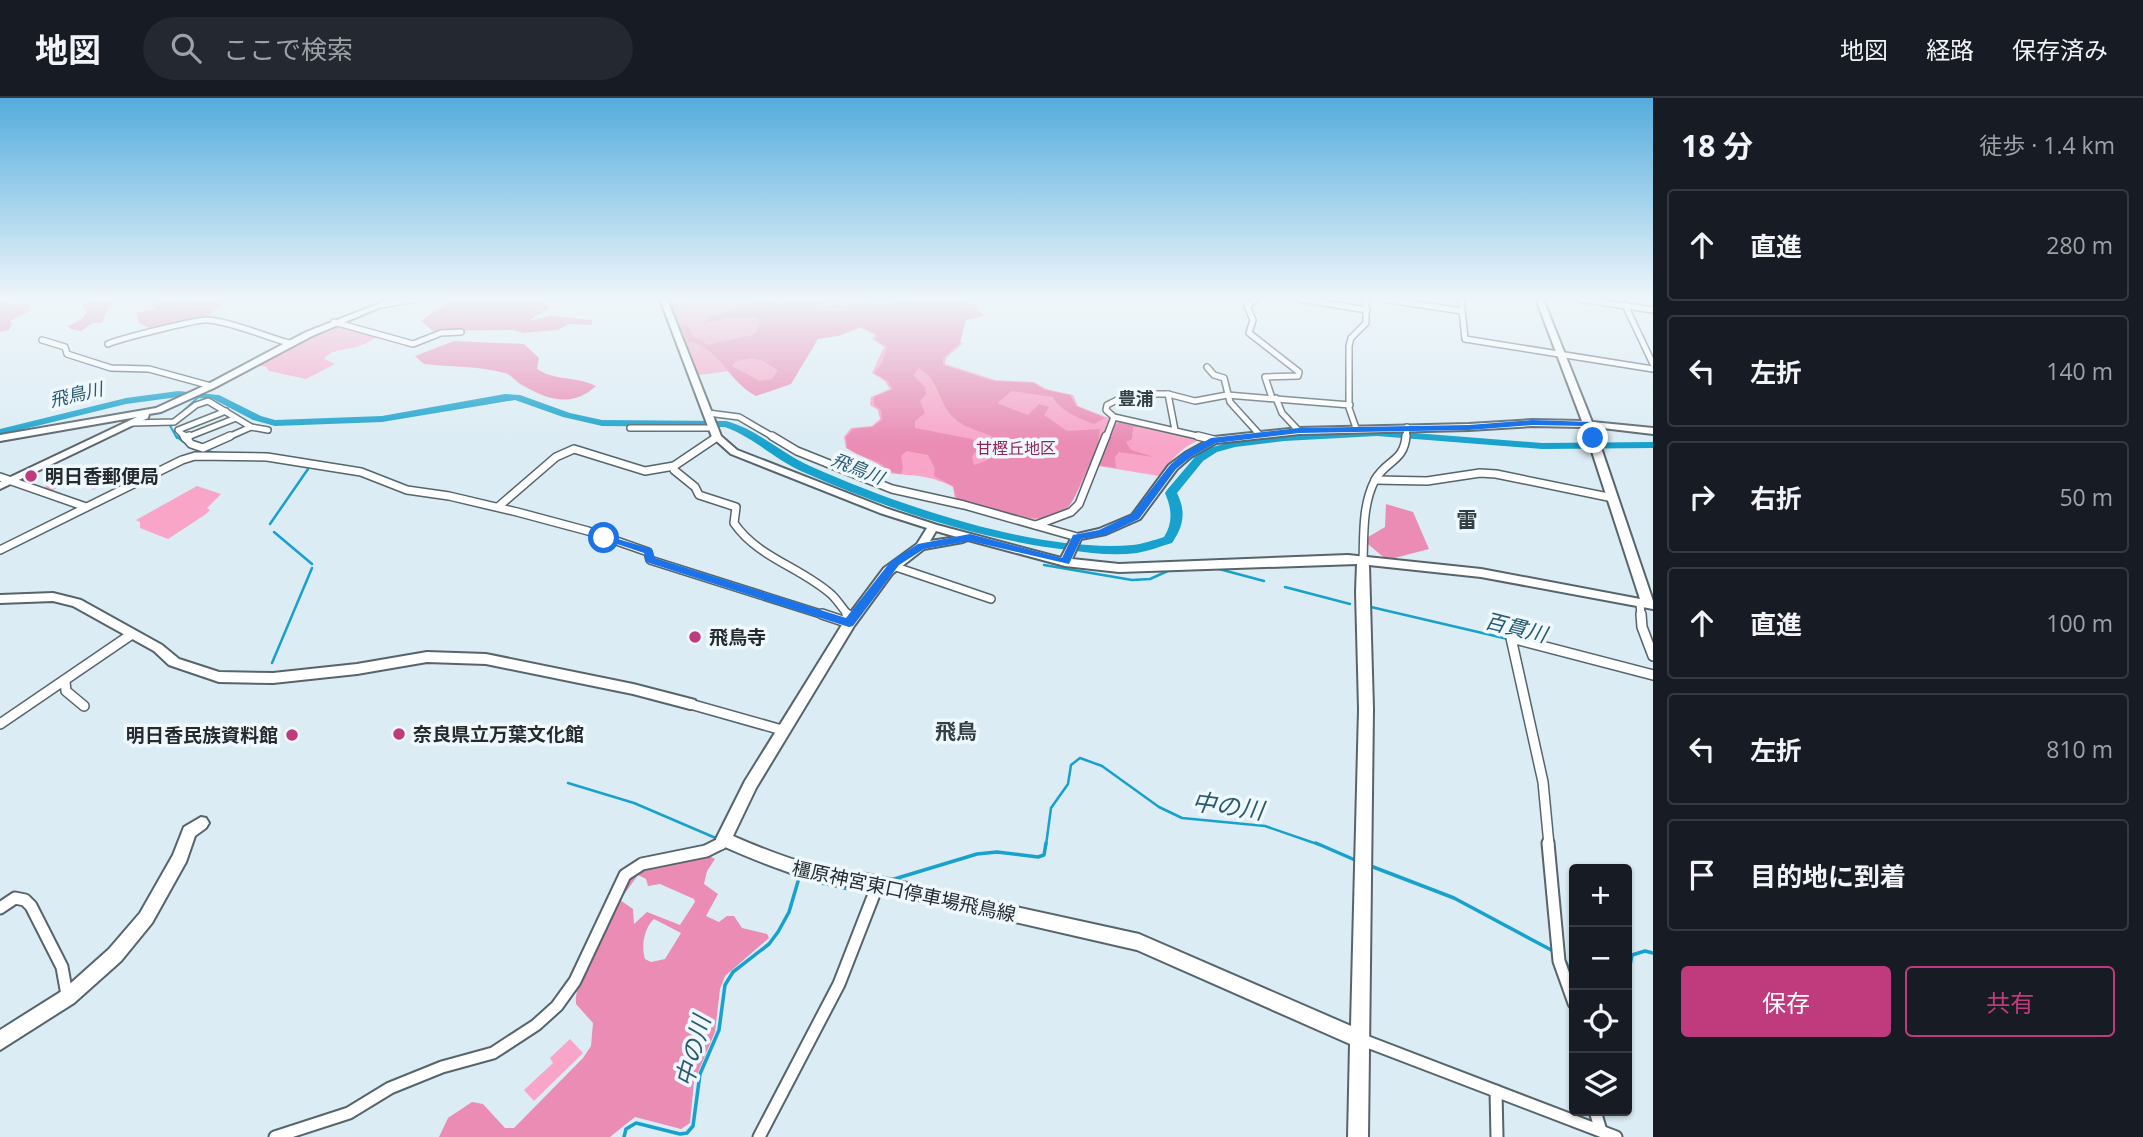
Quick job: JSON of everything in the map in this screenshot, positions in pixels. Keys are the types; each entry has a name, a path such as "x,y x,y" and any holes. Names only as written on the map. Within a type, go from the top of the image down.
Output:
{"main road":[{"path":"0,486 211,386 281,347"},
{"path":"682,347 715,432 734,452 810,483 933,527 970,537 1065,562 1119,568 1326,559 1481,573 1647,604 1595,444 1558,347"},
{"path":"0,438 158,410"},
{"path":"1065,562 1075,541 1102,533 1136,517 1173,467 1214,440 1299,431 1469,427 1532,422 1588,424 1653,431"},
{"path":"724,839 750,785 850,621 893,566 921,546 933,527"},
{"path":"921,546 970,537"},
{"path":"1358,1137 1366,682 1363,562"},
{"path":"0,599 53,597 78,603 158,648 174,662 219,677 273,678 357,669 427,657 486,659 633,688 690,704"},
{"path":"0,1041 68,997 115,955 146,918 180,857 189,832 201,823"},
{"name":"橿原神宮東口停車場飛鳥線","path":"724,839 796,870 878,884 1139,942 1360,1039"}],"street":[{"path":"65,347 67,354 111,368 135,366 163,371 211,386"},
{"path":"1270,347 1299,372 1298,376 1265,377 1282,413 1299,431"},
{"path":"1349,347 1351,417 1356,428"},
{"path":"1513,347 1653,367"},
{"path":"1644,347 1653,367"},
{"path":"1207,368 1214,375 1224,378 1234,411 1259,434"},
{"path":"1214,440 1114,417 1106,410 1107,405 1121,395 1139,392 1168,394 1195,401 1227,395 1350,405"},
{"path":"1168,394 1175,430"},
{"path":"173,420 201,402 214,403 251,427 268,430"},
{"path":"226,411 178,430 191,444 203,448 251,427"},
{"path":"709,414 739,417 797,451 865,480 1036,525 1075,541"},
{"path":"1036,525 1071,512 1079,504 1114,417"},
{"path":"185,438 236,418"},
{"path":"132,423 173,420 196,423"},
{"path":"1363,562 1365,510 1375,480 1384,468 1400,459 1407,427"},
{"path":"630,428 715,432"},
{"path":"498,508 540,469 556,457 574,449 645,471 674,466 715,432"},
{"path":"0,550 182,460 195,456 267,457 361,472 407,490 449,496 588,531 649,552 650,560 850,621"},
{"path":"674,466 674,470 695,487 699,495 736,507 734,523 739,532 773,559 831,594 850,621"},
{"path":"1375,480 1427,481 1480,473 1496,474 1613,498"},
{"path":"0,477 86,507"},
{"path":"893,566 991,599"},
{"path":"1647,604 1642,627 1653,656"},
{"path":"0,724 132,634"},
{"path":"1569,990 1559,961 1543,782 1511,640 1653,675"},
{"path":"65,682 66,691 84,706"},
{"path":"690,704 782,730"},
{"path":"275,1137 349,1112 390,1088 442,1067 493,1053 536,1025 557,1006 575,981 625,875 642,864 720,846 724,839"},
{"path":"759,1137 839,984 878,884"},
{"path":"0,908 15,898 25,900 31,906 62,967 68,997"},
{"path":"1360,1039 1616,1137"},
{"path":"1496,1091 1497,1137"},
{"path":"1596,1116 1601,1131"}],"green space":[{"path":"288,347 353,347 330,354 324,359 335,364 306,379 269,371 258,365"},
{"path":"437,347 528,347 539,358 537,369 544,373 596,386 578,397 551,398 520,384 505,373 424,364 415,356"},
{"name":"甘樫丘地区","path":"687,347 803,347 784,383 745,384 728,371 699,375"},
{"path":"702,347 813,347 791,384 756,396 738,382","holes":["750,358 761,360 778,370 772,379 760,381 732,366 736,361"]},
{"name":"甘樫丘地区","path":"884,347 958,347 946,358 945,364 995,380 1034,382 1046,389 1073,395 1078,406 1106,417 1204,439 1184,449 1159,476 1092,465 1067,510 1046,519 1031,520 955,500 953,487 928,478 887,473 883,468 846,448 844,437 851,428 872,426 880,419 878,410 870,405 871,397 890,389 885,381 872,373"},
{"path":"887,347 955,347 943,358 943,365 993,381 1033,383 1045,390 1070,395 1076,406 1105,418 1094,424 1065,410 1053,397 1012,391 997,403 1028,415 1039,404 1049,407 1044,415 1067,431 1100,429 1093,456 1071,503 1056,515 1043,518 997,512 957,500 953,486 934,476 935,469 928,455 907,451 901,456 901,474 892,472 847,448 846,437 853,429 872,427 882,420 881,410 874,405 874,397 893,389 888,381 874,373 882,363","holes":["919,368 926,373 954,418 999,440 994,453 984,462 974,465 972,457 979,447 972,439 915,428 915,421 925,413 920,401 926,394 925,387 913,375"]},
{"path":"1122,421 1142,427 1133,427 1132,439 1126,442 1131,450 1154,457 1119,452 1115,457 1116,468 1097,465 1113,426"},
{"path":"81,469 115,479 93,490 86,483 72,480 51,491 43,488"},
{"path":"197,486 221,494 207,508 210,510 206,514 168,539 140,528 140,522 136,520"},
{"path":"1386,504 1413,512 1429,549 1387,560 1363,540 1385,527"},
{"path":"707,855 715,859 707,871 704,884 718,894 706,916 719,922 727,916 734,916 742,928 767,934 769,938 725,976 720,989 715,1032 694,1082 690,1123 681,1129 635,1117 610,1137 439,1137 448,1118 472,1102 483,1104 505,1128 514,1128 583,1058 591,1046 593,1023 576,1004 577,991 598,937 634,871","holes":["638,875 646,879 648,886 660,884 694,899 695,902 680,925 647,912 634,924 633,909 620,900","654,919 681,933 665,959 651,962 645,959 643,943 648,927"]},
{"path":"570,1039 583,1053 534,1101 524,1090 553,1063 550,1058"}],"waterway":[{"path":"177,438 169,424 205,391"},
{"name":"飛鳥川","path":"0,432 126,401 178,394 215,397 257,418 275,423 382,419 516,397 567,415 602,423 726,424 804,468 890,502 991,532 1093,550 1135,549 1168,540 1175,529 1177,517 1171,493 1199,459 1213,450 1234,444 1284,438 1377,433 1542,446 1653,445"},
{"path":"176,436 189,445 219,453 301,459"},
{"path":"270,524 308,469"},
{"path":"274,532 312,564"},
{"name":"百貫川","path":"1044,565 1132,580 1150,579 1170,570"},
{"path":"272,663 312,568"},
{"name":"百貫川","path":"1219,569 1264,581"},
{"name":"百貫川","path":"1285,587 1350,604"},
{"name":"百貫川","path":"1371,607 1508,639"},
{"name":"中の川","path":"1046,845 1051,808 1068,784 1071,765 1080,758 1102,766 1159,807 1182,818 1265,826 1320,845"},
{"path":"568,783 634,803 718,839"},
{"name":"中の川","path":"891,880 977,854 997,852 1038,857 1044,855 1046,843"},
{"name":"中の川","path":"1316,843 1355,860"},
{"name":"中の川","path":"1368,865 1454,898 1555,952"},
{"name":"中の川","path":"624,1137 626,1129 636,1123 680,1134 687,1133 693,1126 700,1074 719,1030 725,985 733,972 769,944 778,932 789,912 799,878 849,889 861,887"},
{"name":"中の川","path":"1632,955 1645,951 1653,953"},
{"name":"中の川","path":"1565,961 1569,969"}],"place":[{"name":"明日香郵便局","path":"31,476"},
{"name":"飛鳥寺","path":"695,637"},
{"name":"奈良県立万葉文化館","path":"399,734"},
{"name":"明日香民族資料館","path":"292,735"}],"district":[{"name":"豊浦","path":"1136,398"},
{"name":"雷","path":"1467,519"},
{"name":"飛鳥","path":"956,731"}],"route":[{"path":"604,538 649,552 650,560 849,623 895,563 921,546 970,537 1065,562 1077,537 1102,533 1136,517 1173,467 1214,440 1299,431 1469,427 1532,422 1588,424 1593,438"}]}
